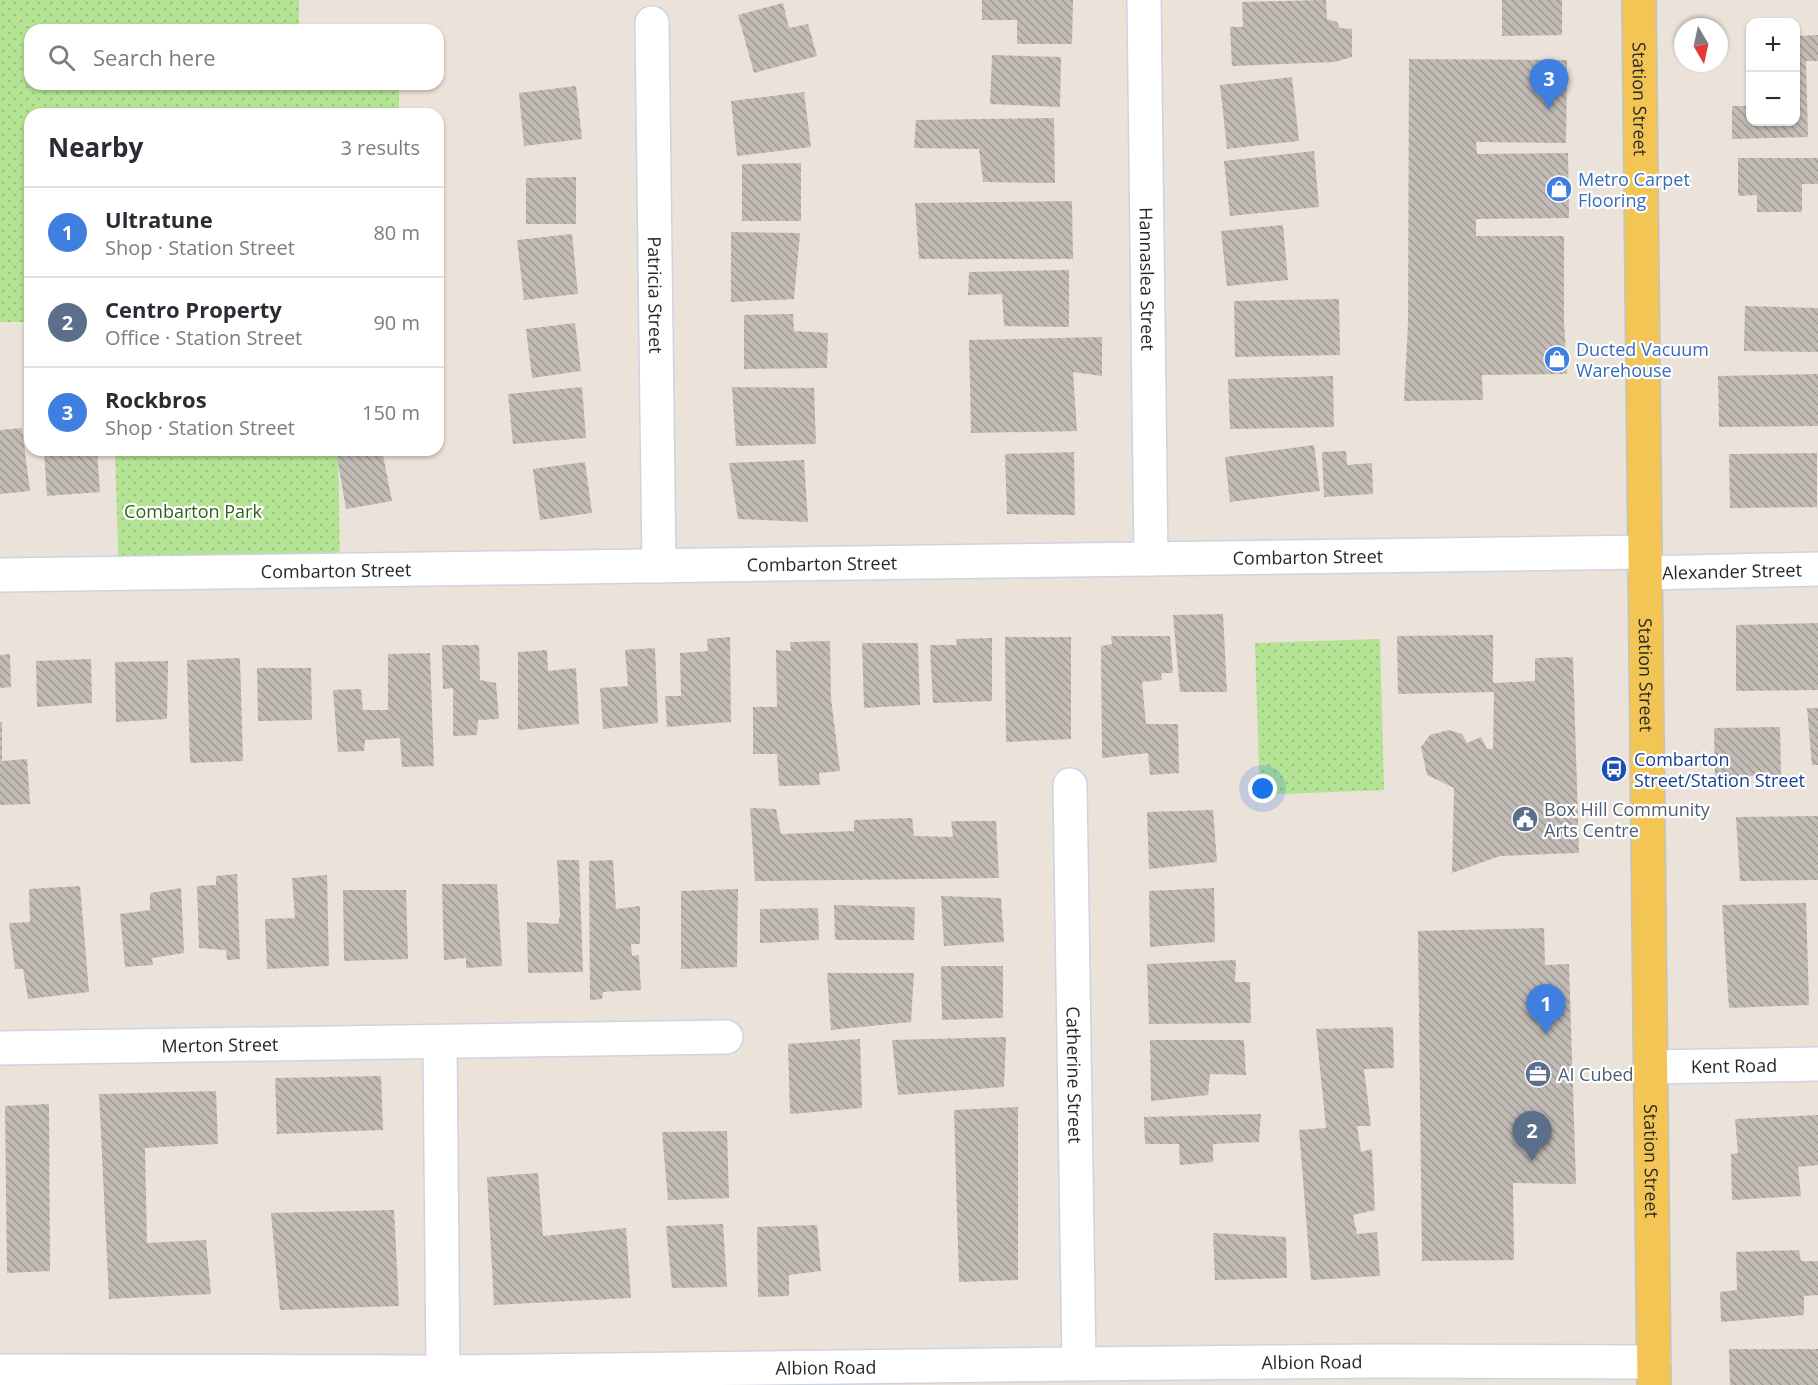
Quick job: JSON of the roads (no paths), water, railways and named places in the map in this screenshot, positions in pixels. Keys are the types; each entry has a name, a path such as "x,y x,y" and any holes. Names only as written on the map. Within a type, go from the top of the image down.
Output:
{"main road":[{"name":"Station Street","path":"1639,0 1654,1373"}],"street":[{"name":"Hannaslea Street","path":"1144,0 1151,559"},
{"name":"Patricia Street","path":"651,23 659,566"},
{"name":"Combarton Street","path":"0,575 1151,559 1645,563"},
{"name":"Alexander Street","path":"1645,563 1818,569"},
{"name":"Catherine Street","path":"1071,785 1079,1364"},
{"name":"Merton Street","path":"0,1048 726,1037"},
{"path":"440,1042 443,1372"},
{"name":"Kent Road","path":"1650,1067 1818,1064"},
{"name":"Albion Road","path":"0,1371 77,1378 1382,1361 1654,1373"}],"place":[{"name":"Rockbros","path":"1549,109"},
{"name":"Metro Carpet Flooring","path":"1559,189"},
{"name":"Ducted Vacuum Warehouse","path":"1557,359"},
{"name":"Combarton Street/Station Street","path":"1614,769"},
{"name":"Box Hill Community Arts Centre","path":"1525,819"},
{"name":"Ultratune","path":"1546,1034"},
{"name":"AI Cubed","path":"1538,1074"},
{"name":"Centro Property","path":"1532,1161"}],"park label":[{"name":"Combarton Park","path":"193,511"}]}
